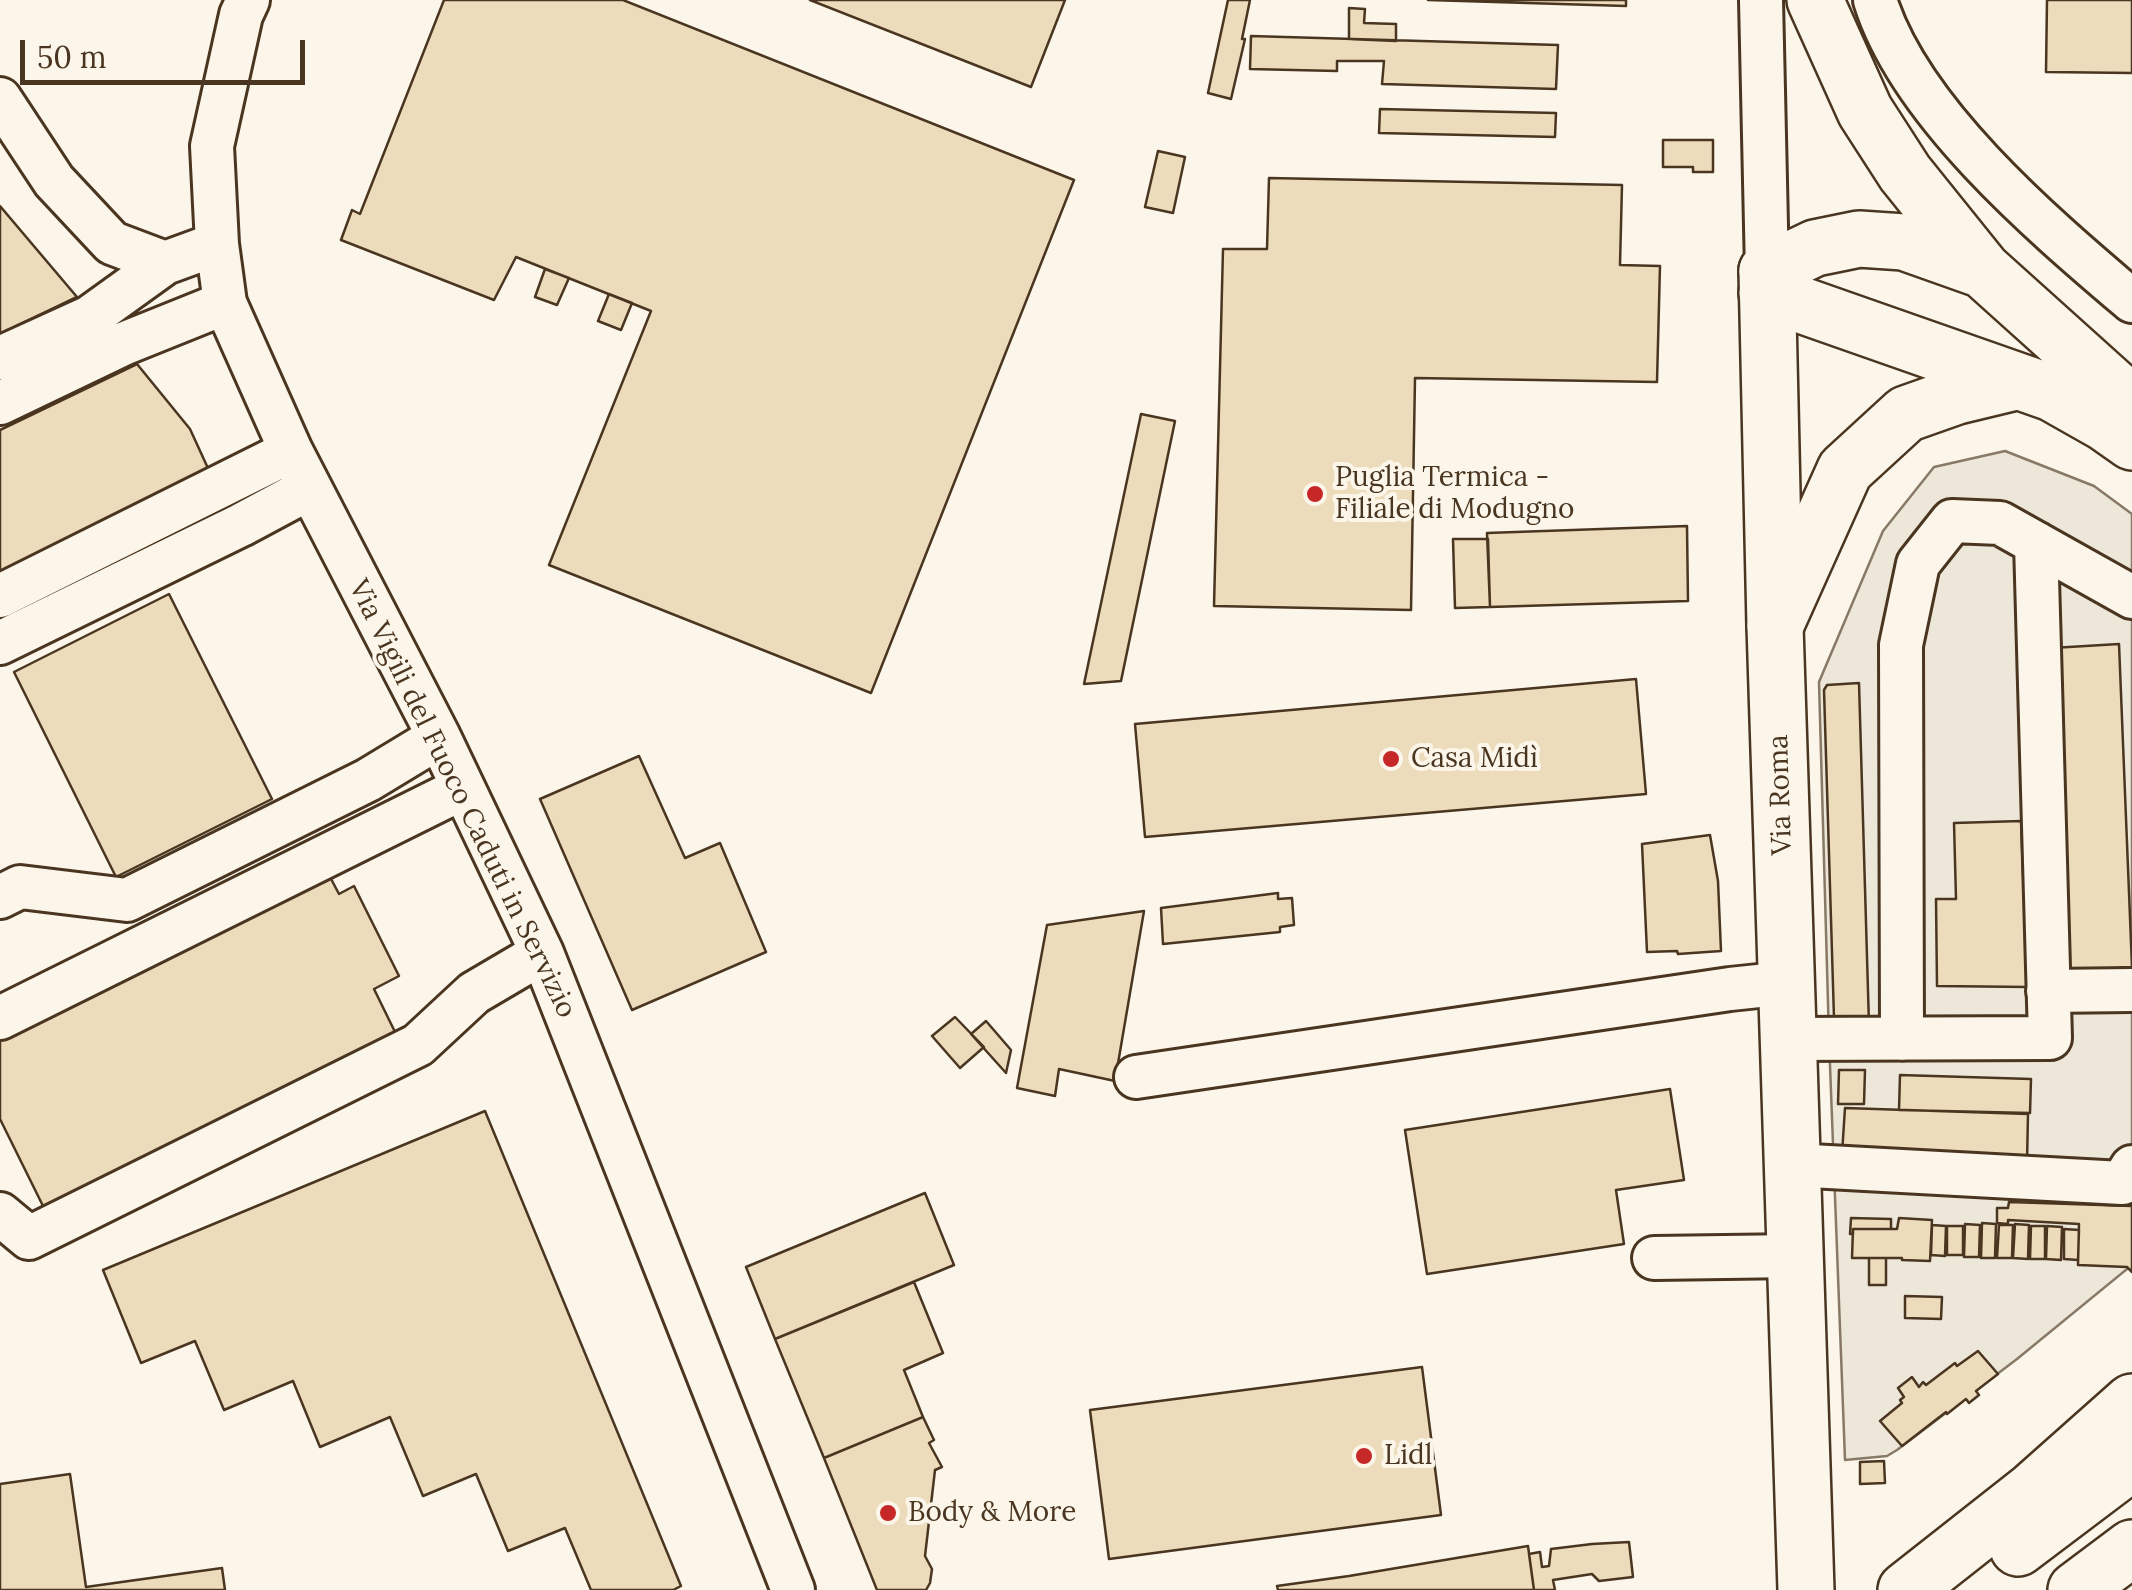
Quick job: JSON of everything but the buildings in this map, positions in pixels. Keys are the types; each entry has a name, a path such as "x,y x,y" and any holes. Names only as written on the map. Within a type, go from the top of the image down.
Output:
{"main road":[{"path":"1815,0 1865,111 1905,173 1983,270 2132,404"},
{"path":"1767,282 1814,248 1860,239 1904,242 1983,270"},
{"path":"1767,282 2052,394 2132,442"},
{"name":"Via Roma","path":"1767,282 1796,1256 1800,1589"},
{"path":"1775,626 1845,470 1906,414 2016,382"},
{"path":"1906,1590 2034,1490 2132,1402"},
{"path":"1962,1590 2132,1462"},
{"path":"2076,1590 2132,1548"}],"street":[{"name":"Via Vigili del Fuoco Caduti in Servizio","path":"248,0 241,15 212,146 217,244 225,303 301,470 438,737 542,953 793,1590"},
{"name":"Via Roma","path":"1761,0 1767,282"},
{"path":"1874,0 1903,59 1960,138 2069,247 2132,300"},
{"path":"0,99 54,181 112,243 165,263"},
{"path":"0,358 90,317 165,263 217,244"},
{"path":"0,402 122,344 225,303"},
{"path":"0,596 222,488 301,470"},
{"path":"0,643 241,525 301,470"},
{"path":"1902,1039 1901,645 1918,564 1952,521 2000,523 2132,597"},
{"path":"1789,1039 2050,1038 2036,542"},
{"path":"0,897 20,887 127,900 368,780 438,737"},
{"path":"0,1018 463,788"},
{"path":"0,1214 29,1238 418,1044 474,993 542,953"},
{"path":"1136,1078 1787,983"},
{"path":"2048,991 2132,990"},
{"path":"1792,1165 2122,1183 2132,1167"},
{"path":"1654,1258 1796,1256"}],"shaded area":[{"path":"2005,451 2094,486 2132,514 2132,1265 1897,1450 1887,1456 1845,1460 1819,682 1883,531 1934,467"}],"place":[{"name":"Puglia Termica - Filiale di Modugno","path":"1315,494"},
{"name":"Casa Midì","path":"1391,759"},
{"name":"Lidl","path":"1364,1456"},
{"name":"Body & More","path":"888,1513"}]}
